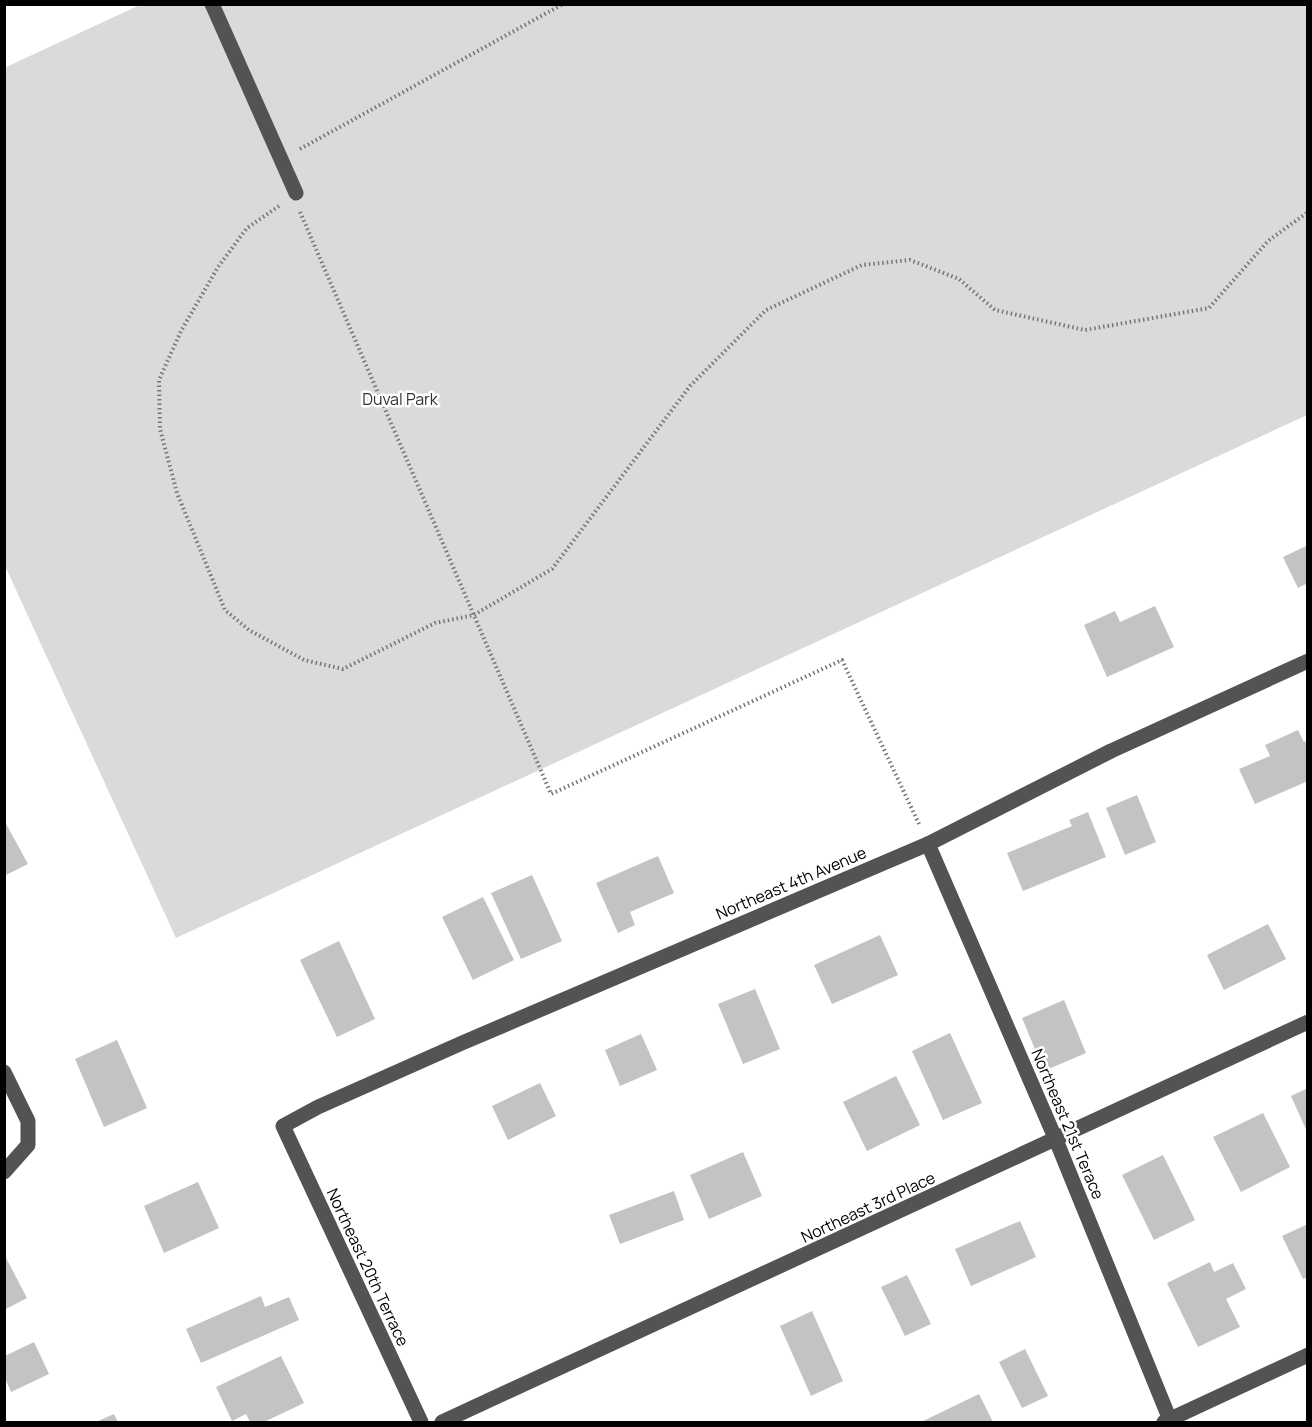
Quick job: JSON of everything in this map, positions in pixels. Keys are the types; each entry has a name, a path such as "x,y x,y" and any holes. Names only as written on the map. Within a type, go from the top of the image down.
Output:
{"street":[{"path":"212,4 296,193"},
{"name":"Northeast 4th Avenue","path":"283,1126 318,1107 452,1047 928,844 1111,752 1308,661"},
{"name":"Northeast 21st Terace","path":"928,844 1056,1140 1167,1421"},
{"name":"Northeast 3rd Place","path":"442,1422 1308,1022"},
{"path":"4,1072 28,1121 28,1145 4,1172"},
{"name":"Northeast 20th Terrace","path":"283,1126 421,1422"},
{"path":"1167,1421 1308,1355"}],"path":[{"path":"281,159 563,4"},
{"path":"928,844 842,660 551,794 474,615 299,210 296,193 247,228 218,267 180,331 159,380 160,429 177,493 225,610 249,630 304,660 343,669 435,623 474,615 552,569 690,386 766,310 862,265 910,260 959,279 995,310 1085,330 1209,308 1268,241 1308,212"}],"green space":[{"name":"Duval Park","path":"142,4 1307,5 1307,415 176,938 5,566 4,68"}],"building":[{"path":"1308,545 1308,583 1298,588 1283,557"},
{"path":"1155,606 1174,647 1107,677 1084,625 1115,611 1120,622"},
{"path":"1298,730 1304,742 1308,740 1308,781 1255,804 1239,769 1270,756 1265,745"},
{"path":"1137,795 1156,842 1125,855 1106,808"},
{"path":"1088,812 1106,857 1023,891 1007,853 1072,826 1069,820"},
{"path":"4,820 28,864 4,876"},
{"path":"658,856 674,893 630,912 635,925 618,933 596,883"},
{"path":"532,875 562,941 521,959 491,893"},
{"path":"483,897 514,960 473,980 442,917"},
{"path":"1268,924 1286,959 1224,990 1207,955"},
{"path":"880,935 898,975 832,1004 814,965"},
{"path":"339,941 375,1019 337,1037 300,960"},
{"path":"755,989 780,1049 743,1064 718,1004"},
{"path":"1064,1000 1086,1053 1044,1071 1022,1018"},
{"path":"950,1033 982,1103 943,1120 912,1051"},
{"path":"641,1034 657,1070 620,1086 605,1050"},
{"path":"117,1040 147,1108 104,1127 75,1059"},
{"path":"896,1076 920,1125 867,1151 843,1102"},
{"path":"540,1083 556,1116 508,1140 492,1106"},
{"path":"1308,1088 1308,1134 1291,1096"},
{"path":"1263,1113 1290,1167 1241,1192 1213,1137"},
{"path":"743,1152 762,1196 709,1219 690,1175"},
{"path":"1163,1155 1195,1220 1154,1240 1122,1175"},
{"path":"198,1182 219,1228 164,1253 144,1206"},
{"path":"674,1191 684,1220 620,1244 609,1215"},
{"path":"1020,1221 1036,1257 971,1286 955,1249"},
{"path":"1308,1224 1308,1277 1303,1279 1282,1236"},
{"path":"4,1254 27,1298 4,1310"},
{"path":"1210,1262 1214,1272 1233,1263 1246,1289 1226,1299 1240,1327 1198,1347 1167,1283"},
{"path":"907,1275 931,1324 905,1336 881,1287"},
{"path":"261,1296 265,1307 289,1297 299,1320 201,1363 186,1329"},
{"path":"812,1311 843,1381 811,1396 780,1326"},
{"path":"34,1342 49,1374 11,1392 5,1378 5,1356"},
{"path":"1025,1349 1048,1396 1022,1408 999,1362"},
{"path":"281,1356 304,1403 264,1422 250,1422 246,1414 232,1421 216,1387"},
{"path":"979,1394 993,1422 921,1422"},
{"path":"114,1414 118,1422 96,1422"}]}
